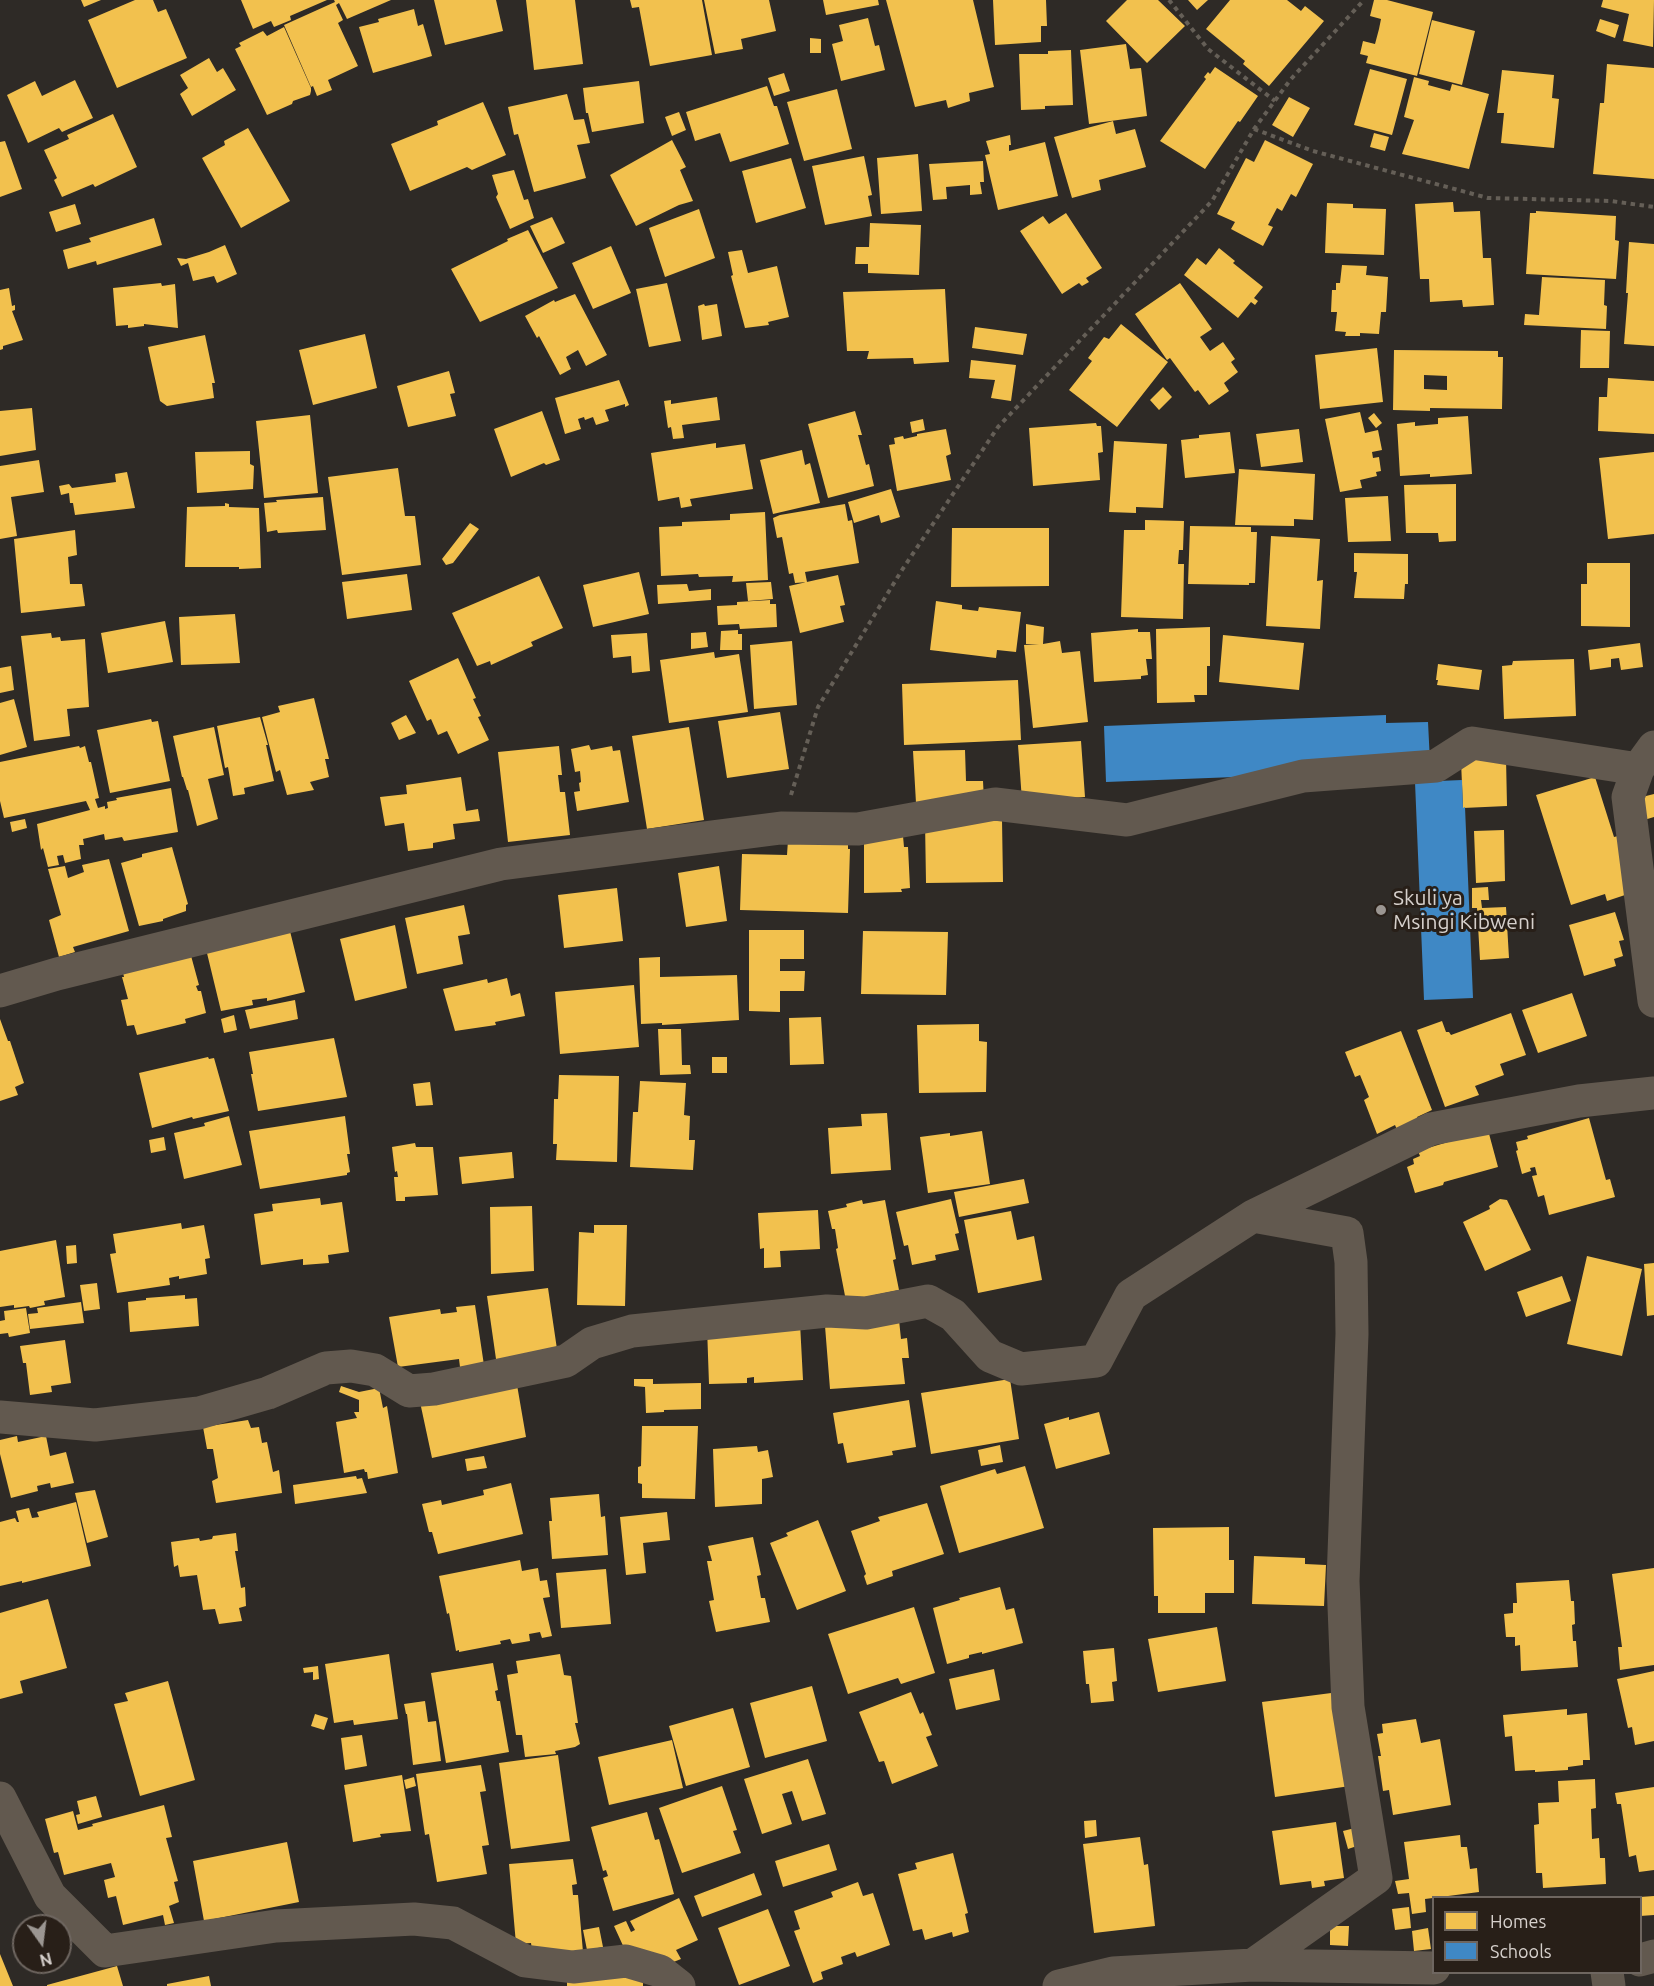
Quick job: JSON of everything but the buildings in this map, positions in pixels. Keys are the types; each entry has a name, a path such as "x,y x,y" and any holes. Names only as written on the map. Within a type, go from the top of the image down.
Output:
{"street":[{"path":"0,991 57,974 501,864 781,828 858,829 994,804 1127,820 1303,776 1436,766 1472,743 1646,758 1628,797 1654,1001"},
{"path":"0,1417 94,1425 199,1413 268,1394 326,1368 351,1365 375,1370 409,1391 434,1389 566,1361 592,1343 632,1331 827,1311 866,1313 928,1301 953,1315 990,1356 1021,1369 1096,1361 1131,1295 1253,1216 1431,1129 1579,1101 1654,1093"},
{"path":"1253,1216 1347,1233 1351,1262 1352,1334 1343,1581 1348,1695 1376,1878 1253,1965"},
{"path":"0,1798 50,1896 105,1951 276,1926 414,1919 453,1923 525,1961 573,1967 626,1961 660,1971 679,1986"},
{"path":"1059,1986 1113,1973 1253,1965 1432,1968"}],"path":[{"path":"1169,0 1208,49 1275,101"},
{"path":"781,828 818,707 902,570 998,427 1212,201 1254,129 1291,79 1364,0"},
{"path":"1254,129 1313,151 1488,198 1611,201 1654,207"}],"place":[{"name":"Skuli ya Msingi Kibweni","path":"1381,910"}]}
